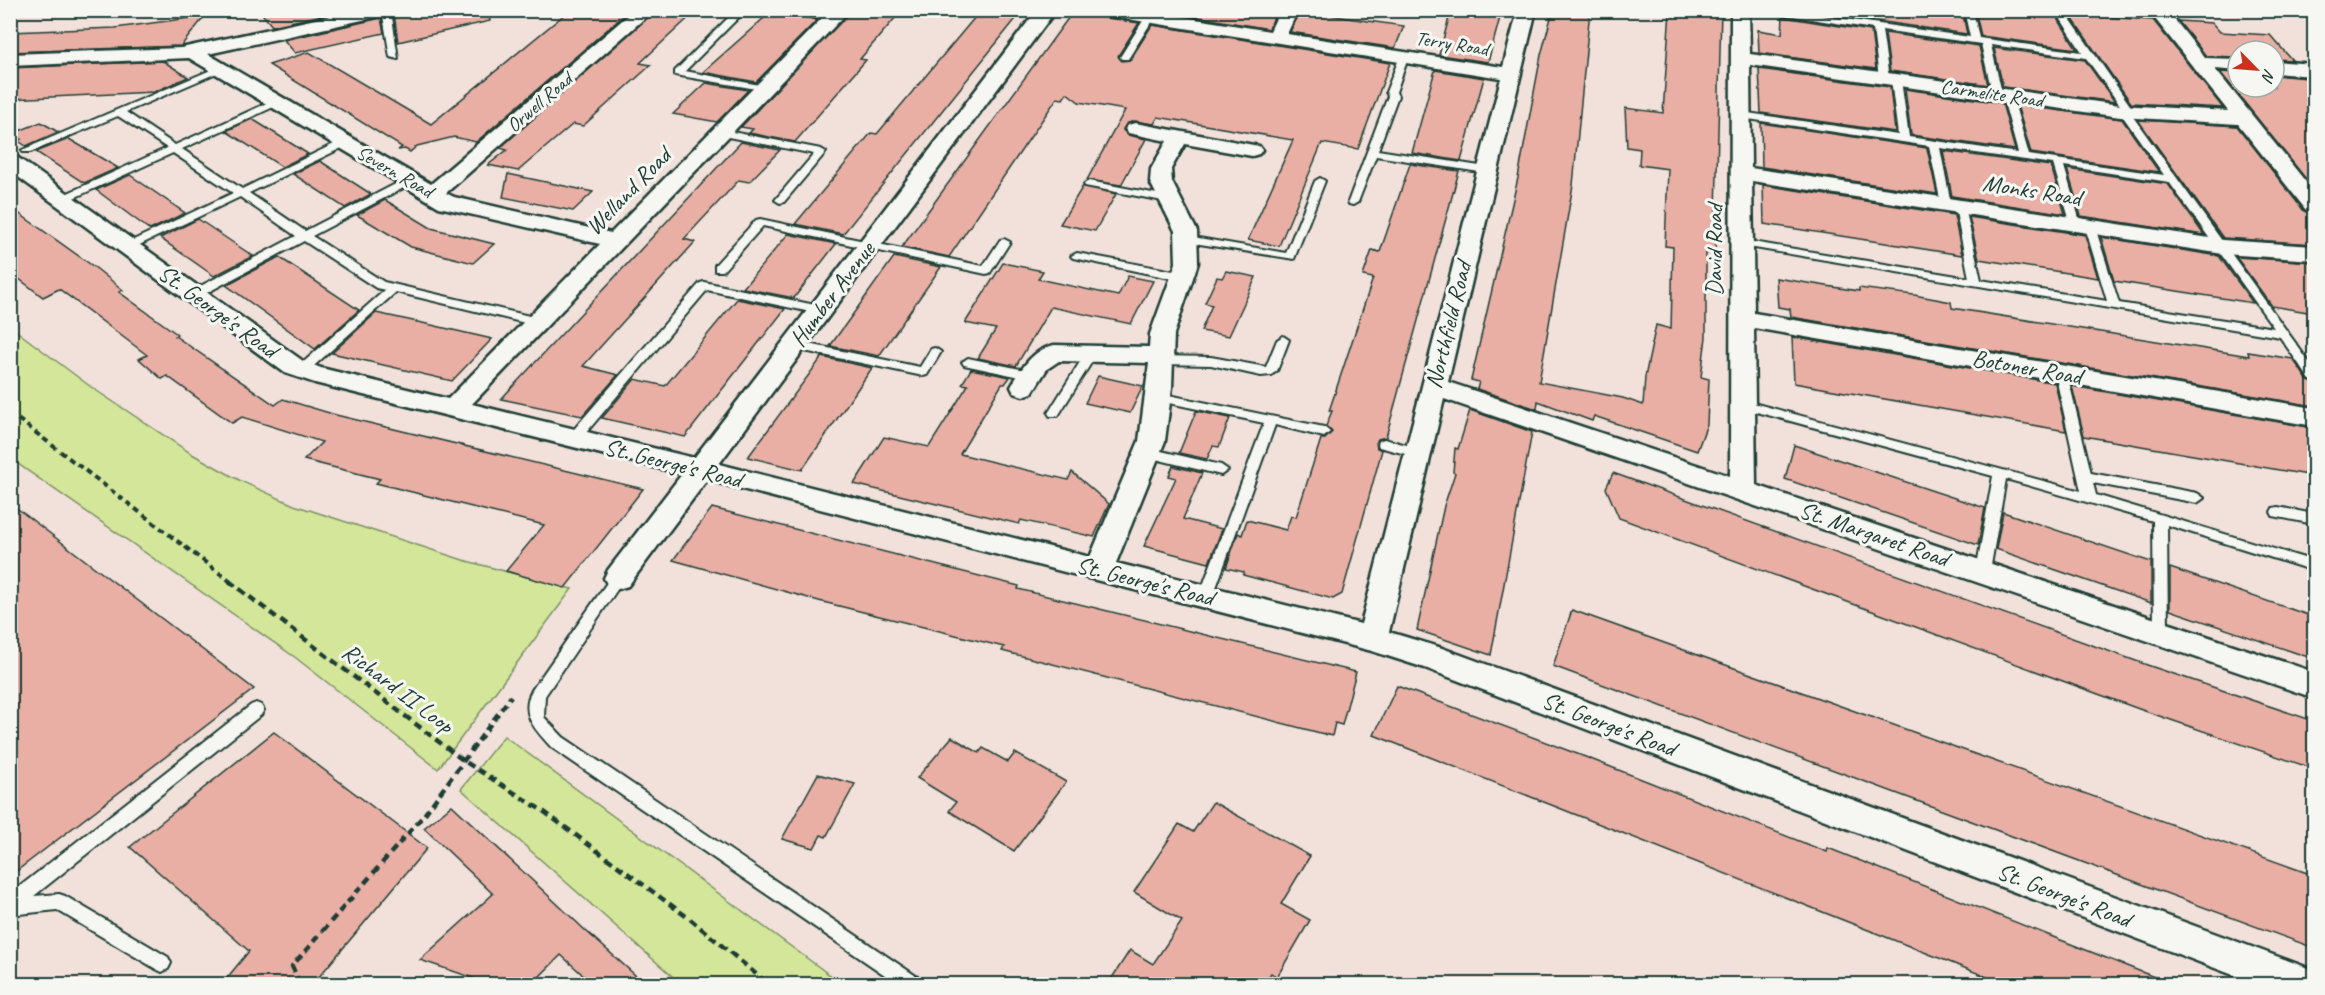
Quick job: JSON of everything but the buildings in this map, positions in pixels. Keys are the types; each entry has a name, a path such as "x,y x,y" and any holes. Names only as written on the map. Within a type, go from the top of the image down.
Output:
{"street":[{"path":"10,60 192,52 341,15 386,10"},
{"name":"Orwell Road","path":"433,193 645,10"},
{"name":"Humber Avenue","path":"618,578 1047,10"},
{"name":"Terry Road","path":"1102,10 1510,74"},
{"path":"1276,38 1289,10"},
{"name":"Northfield Road","path":"1372,639 1527,10"},
{"name":"David Road","path":"1740,10 1742,173 1740,318 1743,489"},
{"path":"2157,10 2314,205"},
{"name":"Welland Road","path":"453,409 837,14"},
{"name":"Severn Road","path":"192,52 447,202 616,241"},
{"name":"Carmelite Road","path":"1740,58 2127,111 2244,118"},
{"path":"2200,63 2226,64"},
{"path":"2286,68 2314,70"},
{"path":"1135,129 1252,150"},
{"path":"1099,569 1148,453 1159,397 1162,334 1184,278 1188,239 1161,182 1161,169 1179,137"},
{"name":"St. George's Road","path":"19,156 63,199 302,370 1206,596 1372,639 1431,657 2303,984"},
{"name":"Monks Road","path":"1742,173 2222,247 2314,253"},
{"name":"Botoner Road","path":"1740,318 2314,417"},
{"path":"1027,381 1038,363 1054,352 1161,357"},
{"name":"St. Margaret Road","path":"1433,386 1743,489 2314,685"}],"lane":[{"path":"386,10 396,57"},
{"path":"742,10 678,73 765,88"},
{"path":"788,10 837,14"},
{"path":"1759,10 2089,56"},
{"path":"1863,10 1864,24"},
{"path":"1968,10 2024,156"},
{"path":"2059,10 2172,179 2314,378"},
{"path":"1125,57 1149,18"},
{"path":"1877,26 1904,139"},
{"path":"1353,202 1393,96 1391,92 1403,58"},
{"path":"19,156 221,69"},
{"path":"63,199 277,102"},
{"path":"119,112 380,285 538,322"},
{"path":"1741,115 2172,179"},
{"path":"722,133 821,152 780,200"},
{"path":"129,246 345,142"},
{"path":"1935,143 1976,283"},
{"path":"1373,152 1486,170"},
{"path":"2057,162 2114,306"},
{"path":"195,294 411,180"},
{"path":"1188,239 1290,257 1320,181"},
{"path":"1089,184 1168,199"},
{"path":"719,268 760,222 986,270 1005,242"},
{"path":"1741,243 2284,334"},
{"path":"1077,256 1184,278"},
{"path":"574,438 704,286 820,310"},
{"path":"302,370 394,288"},
{"path":"1161,357 1210,361 1261,372 1271,371 1283,340"},
{"path":"794,345 923,372 935,352"},
{"path":"1054,413 1092,352"},
{"path":"968,362 1027,381"},
{"path":"2061,373 2090,498"},
{"path":"1159,397 1323,432"},
{"path":"1742,404 2090,498 2314,566"},
{"path":"1206,596 1271,420"},
{"path":"1384,444 1417,452"},
{"path":"1148,453 1221,471"},
{"path":"1983,572 2000,473"},
{"path":"2085,477 2197,498"},
{"path":"2278,513 2314,519"},
{"path":"2160,518 2161,632"},
{"path":"618,578 537,695 536,719 557,742 913,984"},
{"path":"10,906 256,710"},
{"path":"10,906 59,902 162,963"}],"path":[{"name":"Richard II Loop","path":"10,413 464,761 543,811 690,919 768,984"},
{"path":"300,984 291,966 424,815 517,688"}],"green space":[{"path":"11,327 91,387 192,454 241,481 294,505 463,560 572,589 438,769 296,658 11,459"},
{"path":"504,736 842,984 681,984 461,789"}]}
